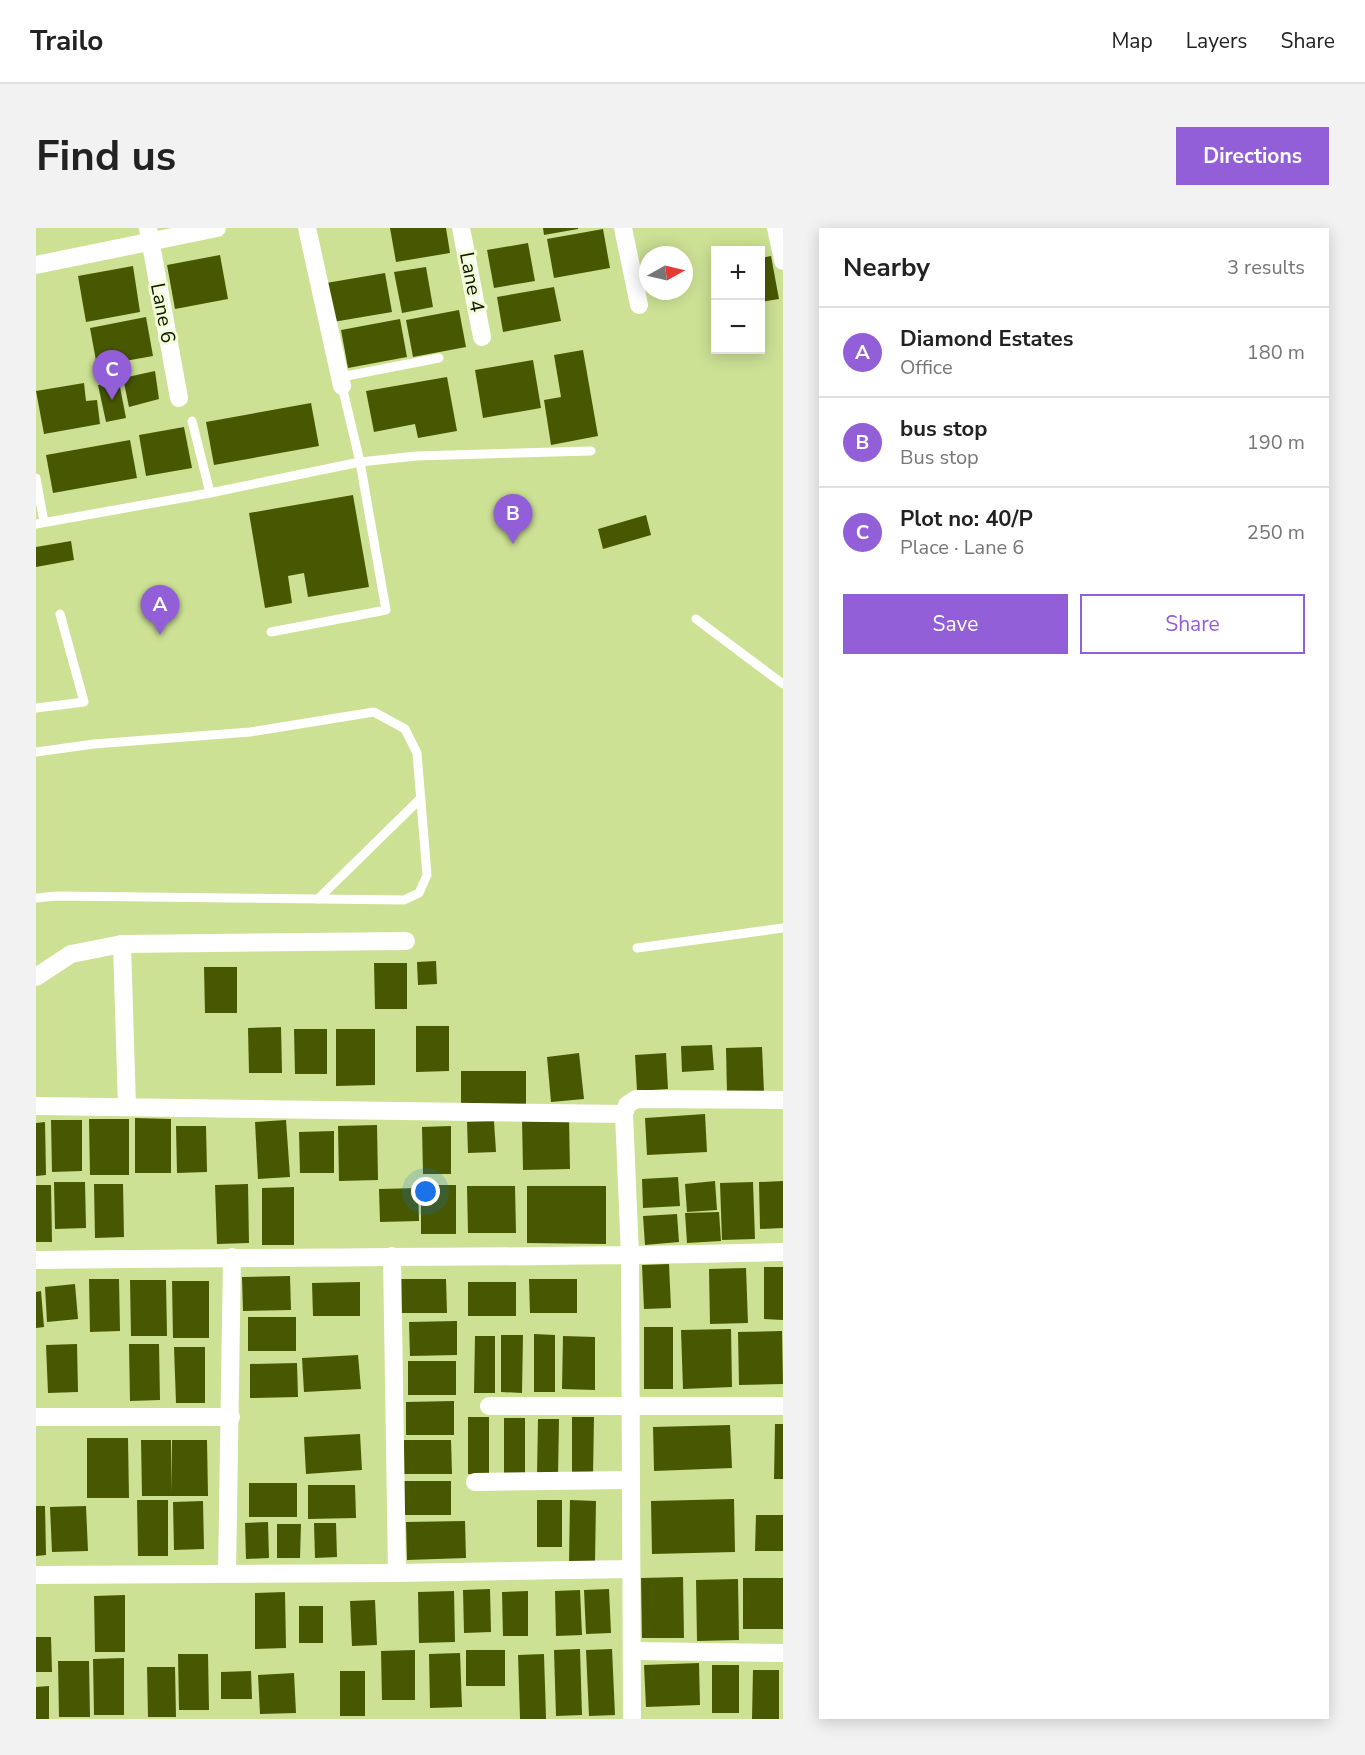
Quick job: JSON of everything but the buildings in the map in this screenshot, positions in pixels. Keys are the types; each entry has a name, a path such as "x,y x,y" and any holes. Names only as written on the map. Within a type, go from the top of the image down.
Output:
{"street":[{"path":"36,265 148,235 217,228"},
{"path":"307,228 341,381"},
{"name":"Lane 4","path":"461,228 482,337"},
{"path":"623,228 639,305"},
{"path":"776,228 783,261"},
{"name":"Lane 6","path":"148,235 179,398"},
{"path":"36,977 71,954 122,944 406,941"},
{"path":"122,944 128,1107"},
{"path":"632,1719 630,1256 624,1113 627,1105 636,1099 783,1100"},
{"path":"36,1106 624,1113"},
{"path":"36,1260 630,1256 783,1252"},
{"path":"392,1256 397,1573"},
{"path":"227,1574 232,1257"},
{"path":"489,1406 783,1406"},
{"path":"36,1417 231,1417"},
{"path":"475,1482 631,1480"},
{"path":"36,1575 631,1569"},
{"path":"632,1651 783,1653"}],"lane":[{"path":"271,632 386,610 360,462 341,381 440,358"},
{"path":"192,420 210,493"},
{"path":"36,478 40,523 210,493 360,462 416,456 591,451"},
{"path":"36,708 84,702 60,614"},
{"path":"696,619 783,684"},
{"path":"36,752 94,744 250,732 374,712 405,729 417,753 427,876 419,893 404,900 56,896 36,898"},
{"path":"318,899 421,798"},
{"path":"637,948 783,928"}],"place":[{"name":"Plot no: 40/P","path":"112,400"},
{"name":"bus stop","path":"513,544"},
{"name":"Diamond Estates","path":"160,635"}]}
